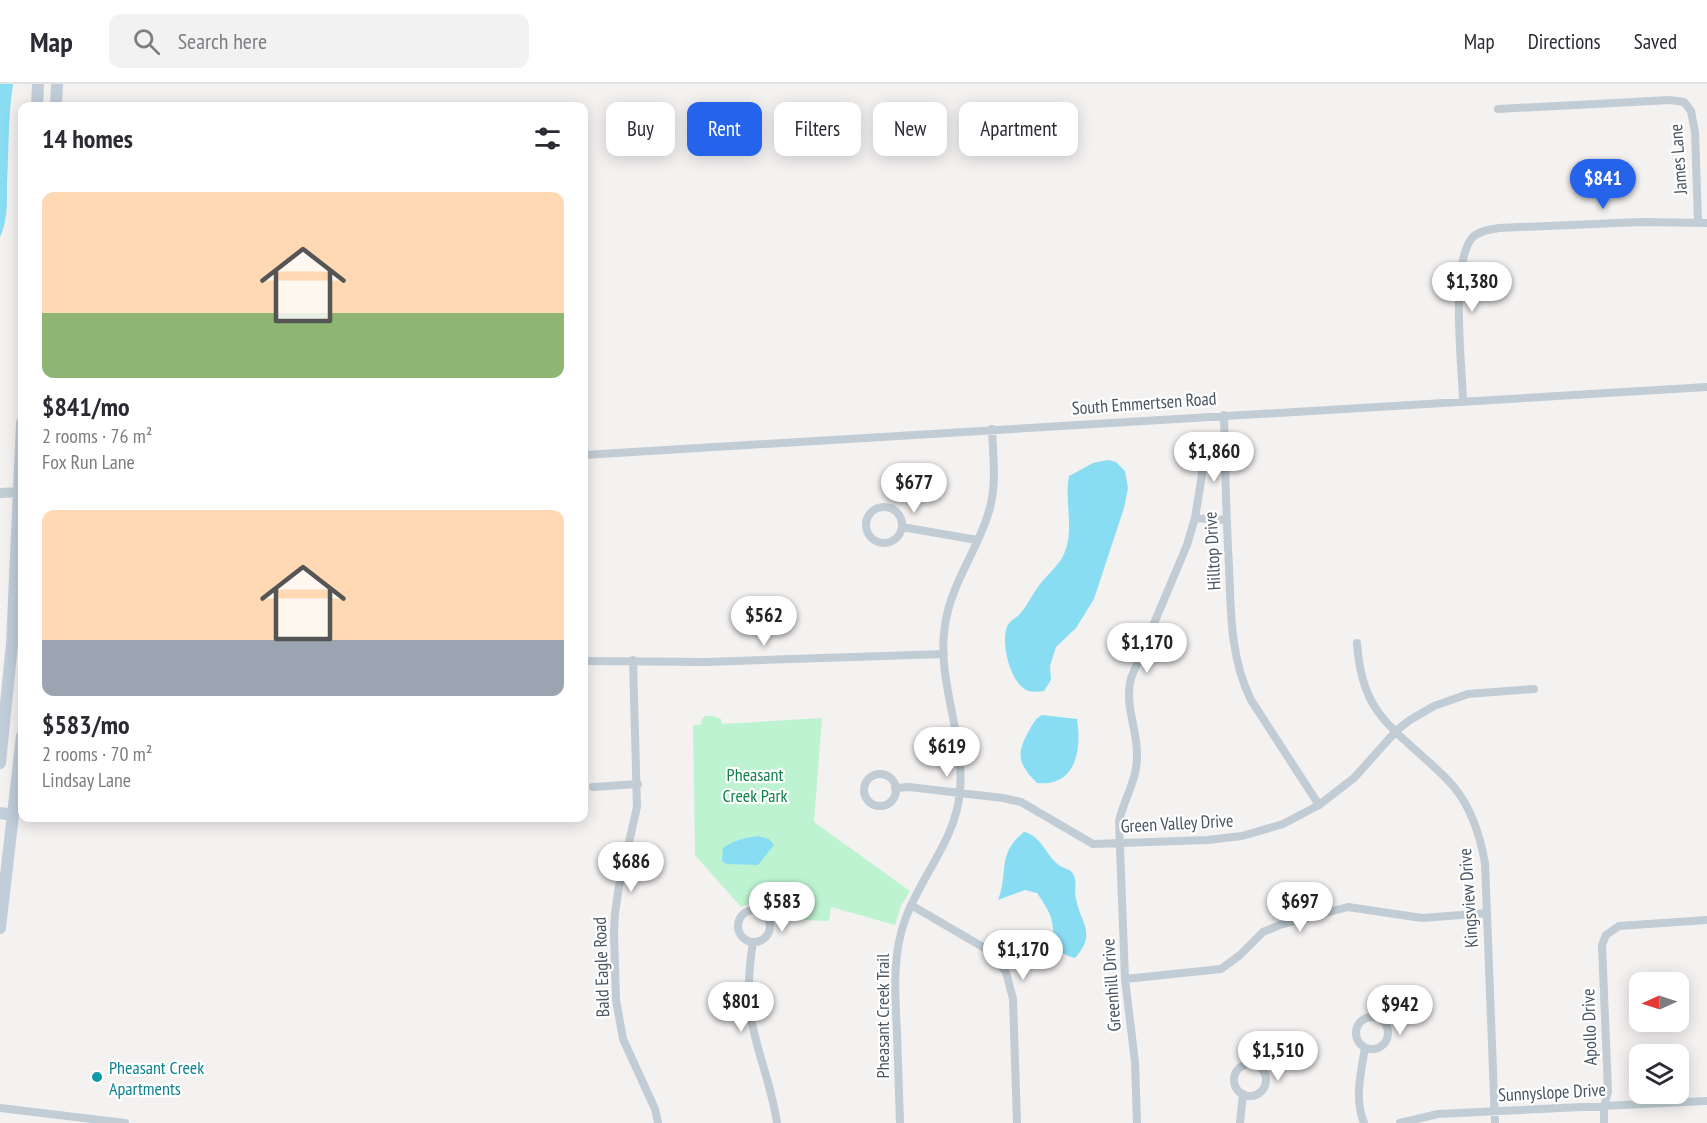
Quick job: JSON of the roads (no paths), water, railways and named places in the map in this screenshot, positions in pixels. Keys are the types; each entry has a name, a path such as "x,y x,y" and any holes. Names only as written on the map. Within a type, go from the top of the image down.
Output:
{"main road":[{"path":"37,102 38,84"},
{"path":"56,102 57,84"},
{"path":"0,763 18,597"},
{"path":"0,928 18,771"},
{"path":"0,813 13,815"}],"street":[{"name":"James Lane","path":"1498,109 1670,100 1684,102 1691,111 1695,132 1703,222"},
{"path":"1463,400 1459,299 1462,264 1472,238 1486,230 1498,228 1703,222"},
{"name":"South Emmertsen Road","path":"588,455 1707,387"},
{"name":"Hilltop Drive","path":"1224,415 1232,638 1238,669 1251,700 1319,805"},
{"name":"Pheasant Creek Trail","path":"900,1123 895,972 901,933 911,905 945,844 960,793 959,759 944,654 944,627 954,587 985,522 992,495 992,429"},
{"name":"Greenhill Drive","path":"1137,1123 1135,1062 1125,979 1119,821 1124,800 1134,778 1137,759 1137,743 1127,695 1131,678 1187,545 1202,475 1201,447"},
{"path":"0,493 18,493"},
{"path":"886,507 896,511 900,516 902,527 892,541 880,542 870,536 867,525 870,513 886,507"},
{"path":"1194,518 1226,520"},
{"path":"902,527 977,540"},
{"name":"Kingsview Drive","path":"1357,643 1359,668 1366,692 1377,712 1457,791 1470,811 1477,828 1484,854 1495,1123"},
{"path":"588,661 706,662 944,654"},
{"name":"Bald Eagle Road","path":"633,660 638,807 619,886 615,913 616,1000 623,1039 655,1109 658,1123"},
{"name":"Green Valley Drive","path":"895,788 909,787 1021,802 1094,844 1207,840 1242,836 1283,824 1319,805 1354,778 1395,732 1419,714 1450,699 1485,691 1534,689"},
{"path":"593,787 638,784"},
{"path":"911,905 988,950 1006,972 1013,999 1017,1123"},
{"path":"1125,979 1221,969 1240,955 1263,932 1280,925 1348,907 1422,918 1487,913"},
{"name":"Apollo Drive","path":"1604,1123 1604,1107 1608,1091 1603,940 1609,931 1619,926 1707,920"},
{"path":"753,942 749,992 752,1019 777,1123"},
{"path":"1364,1123 1358,1105 1365,1048"},
{"path":"1240,1123 1243,1094"},
{"name":"Sunnyslope Drive","path":"1400,1123 1438,1114 1707,1101"},
{"path":"0,1108 125,1123"}],"water":[{"path":"0,84 13,84 9,120 7,210 0,237"},
{"path":"1108,460 1116,462 1125,471 1128,488 1124,508 1094,599 1076,628 1056,647 1050,666 1051,680 1044,691 1027,690 1017,682 1007,658 1005,633 1007,627 1023,611 1064,554 1069,535 1069,476 1093,463"},
{"path":"1042,715 1077,719 1078,743 1074,764 1068,773 1050,783 1037,783 1026,770 1021,758 1025,737 1036,719"},
{"path":"1024,832 1035,837 1055,862 1074,876 1078,908 1086,928 1085,942 1075,958 1066,955 1056,947 1050,915 1037,893 1025,890 998,900 1006,856 1015,840"},
{"path":"758,836 769,839 774,845 758,865 726,864 722,861 723,848 731,843"}],"place":[{"name":"Pheasant Creek Apartments","path":"97,1077"}],"park label":[{"name":"Pheasant Creek Park","path":"755,784"}]}
